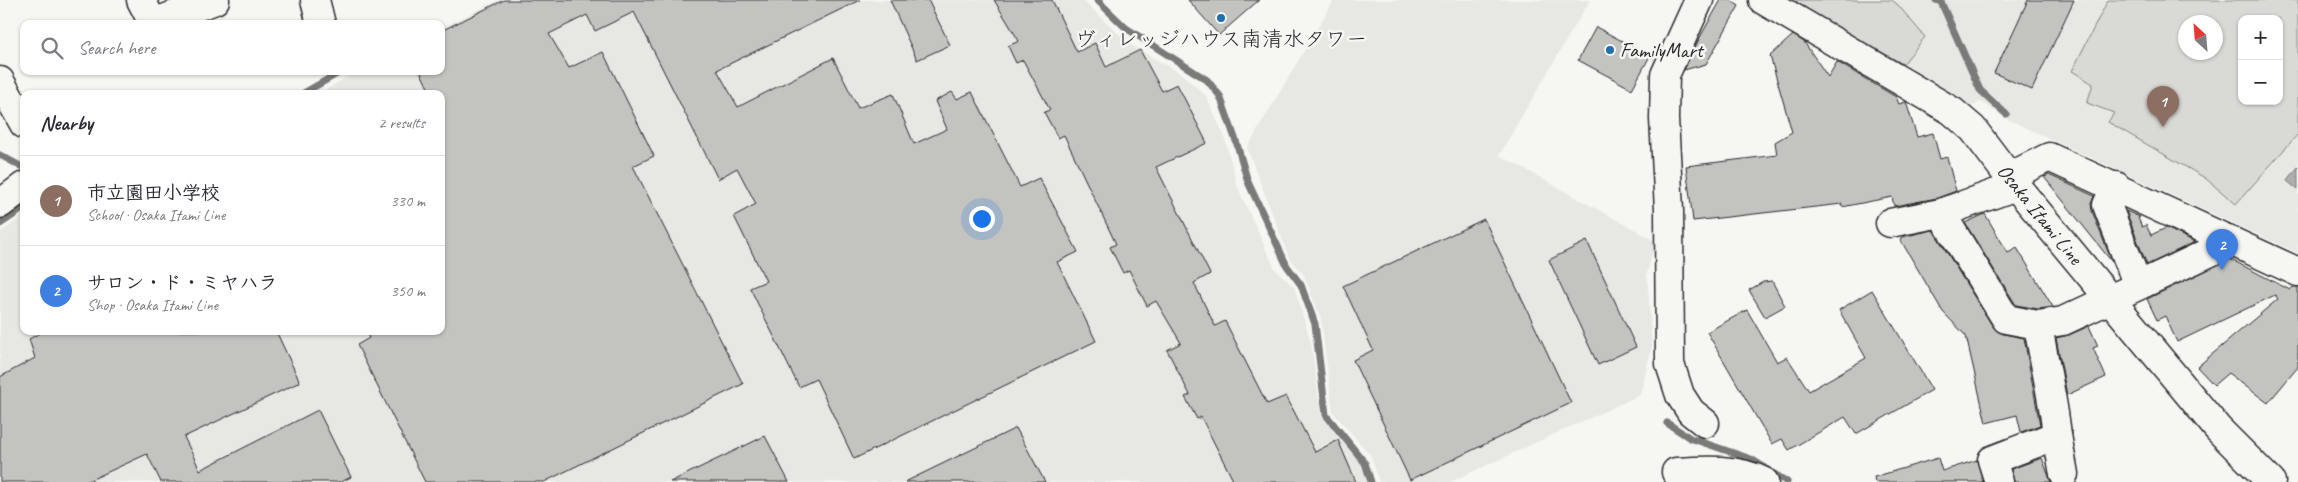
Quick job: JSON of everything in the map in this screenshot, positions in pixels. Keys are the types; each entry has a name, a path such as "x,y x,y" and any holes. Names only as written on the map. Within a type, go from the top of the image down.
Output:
{"street":[{"path":"141,0 151,20"},
{"path":"161,20 215,0"},
{"path":"1699,0 1665,75 1664,119 1669,210 1670,364 1680,395 1691,412 1705,423"},
{"name":"Osaka Itami Line","path":"1763,0 1952,111 1973,129 2012,181 2218,429 2271,482"},
{"path":"0,81 20,117"},
{"path":"1890,223 1941,213 2012,181 2049,157 2116,186 2298,272"},
{"path":"2116,186 2107,205 2138,286"},
{"path":"0,204 20,189"},
{"path":"1941,213 2006,319 2016,323 2038,325 2062,321 2110,300 2221,247 2228,239"},
{"path":"2038,325 2043,360 2053,400 2064,474"},
{"path":"2000,482 1992,460 2057,435"},
{"path":"1676,472 1718,470 1756,478 1764,482"}],"shaded area":[{"path":"499,0 1082,0 1131,45 1182,74 1206,96 1224,136 1238,188 1275,269 1294,287 1311,343 1321,416 1361,464 1367,482 0,482 0,233 20,218 20,335 445,335 445,90 326,90 350,75 445,75 445,26"},
{"path":"1334,0 1590,0 1499,155 1655,241 1647,274 1652,346 1640,395 1450,482 1379,482 1371,456 1333,412 1321,319 1304,275 1289,257 1247,148"},
{"path":"1785,0 2298,0 2298,253 2005,118 1981,102 1969,108"},
{"path":"1796,0 1892,0 1925,37 1903,64 1799,6"},
{"path":"2108,0 2298,0 2298,134 2236,204 2205,178 2108,122 2114,113 2087,103 2093,84 2072,71"},
{"path":"2298,167 2298,190 2287,181"}],"building":[{"path":"504,0 860,0 717,70 738,107 833,58 858,108 893,94 914,144 947,129 935,101 952,92 957,99 972,92 1020,187 1039,178 1078,252 1057,262 1096,341 854,459 816,379 799,387 750,288 766,281 734,216 756,204 737,168 718,179 634,12 595,31 587,15 549,34 569,68 603,52 654,156 633,166 743,384 544,482 425,482 357,345 369,338 368,335 445,335 445,90 429,90 422,75 445,75 445,29"},
{"path":"890,0 928,0 950,45 917,60"},
{"path":"994,0 1052,0 1077,52 1095,43 1106,67 1140,50 1162,91 1177,84 1207,143 1156,167 1210,274 1194,283 1215,326 1225,321 1267,404 1286,396 1315,452 1338,440 1356,482 1234,482 1201,417 1197,419 1185,397 1190,395 1167,350 1181,343 1156,301 1147,306 1129,270 1123,273 1110,247 1116,244 1064,135 1058,138 1044,112 1050,110 1023,60 1016,63 1008,46 1019,41"},
{"name":"ヴィレッジハウス南清水タワー","path":"1188,0 1259,0 1219,35"},
{"path":"1721,0 1730,0 1739,6 1706,64 1684,70 1699,39"},
{"path":"2028,0 2074,0 2032,90 1994,73"},
{"path":"1596,27 1650,56 1632,89 1578,60"},
{"path":"1793,35 1804,42 1828,77 1837,62 1896,97 1899,104 1906,102 1917,137 1933,133 1940,159 1947,157 1956,191 1937,198 1894,206 1892,197 1842,207 1842,204 1693,221 1686,166 1777,155 1775,142 1792,132 1770,56"},
{"path":"2049,175 2094,196 2091,204 2092,211 2112,262 2044,177"},
{"path":"2126,211 2140,217 2138,218 2142,227 2146,225 2151,235 2166,228 2195,242 2147,265"},
{"path":"1985,214 2008,253 2017,248 2053,307 2038,309 2016,305 1965,223"},
{"path":"1484,219 1571,403 1410,480 1353,360 1373,350 1343,286"},
{"path":"1933,230 1993,327 2003,334 2024,338 2040,425 2021,432 2017,415 1986,423 1966,336 1943,312 1900,239"},
{"path":"1587,241 1636,347 1598,365 1549,260"},
{"path":"2230,259 2290,290 2293,287 2298,287 2298,367 2268,403 2228,373 2214,385 2197,367 2278,299 2275,295 2177,342 2165,316 2157,320 2147,299"},
{"path":"1772,281 1785,306 1765,317 1749,290 1763,282"},
{"path":"1872,290 1932,390 1856,434 1845,417 1789,450 1782,439 1772,444 1707,332 1747,310 1777,362 1787,357 1809,391 1866,358 1839,310"},
{"path":"2089,326 2098,346 2093,348 2106,377 2067,395 2056,338 2069,335"},
{"path":"36,335 278,335 300,382 184,437 200,470 318,410 351,477 341,482 161,482 147,454 86,482 0,482 0,377 35,358 29,339"},
{"path":"1016,428 1045,482 905,482"},
{"path":"765,436 789,482 670,482"},
{"path":"1938,458 1942,471 1977,460 1983,482 1875,482 1874,477"},
{"path":"2042,458 2051,482 2014,482 2011,469"}],"waterway":[{"path":"1097,0 1126,28 1207,80 1220,96 1248,182 1287,266 1301,285 1315,324 1326,415 1365,463 1371,482"},
{"path":"1936,0 1941,2 1980,90 2006,114"},
{"path":"309,90 335,75"},
{"path":"0,155 20,166"},
{"path":"0,224 20,211"},
{"path":"1667,423 1690,438 1751,459 1787,482"}],"place":[{"name":"ヴィレッジハウス南清水タワー","path":"1221,18"},
{"name":"FamilyMart","path":"1610,50"},
{"name":"市立園田小学校","path":"2163,127"},
{"name":"サロン・ド・ミヤハラ","path":"2222,270"}]}
